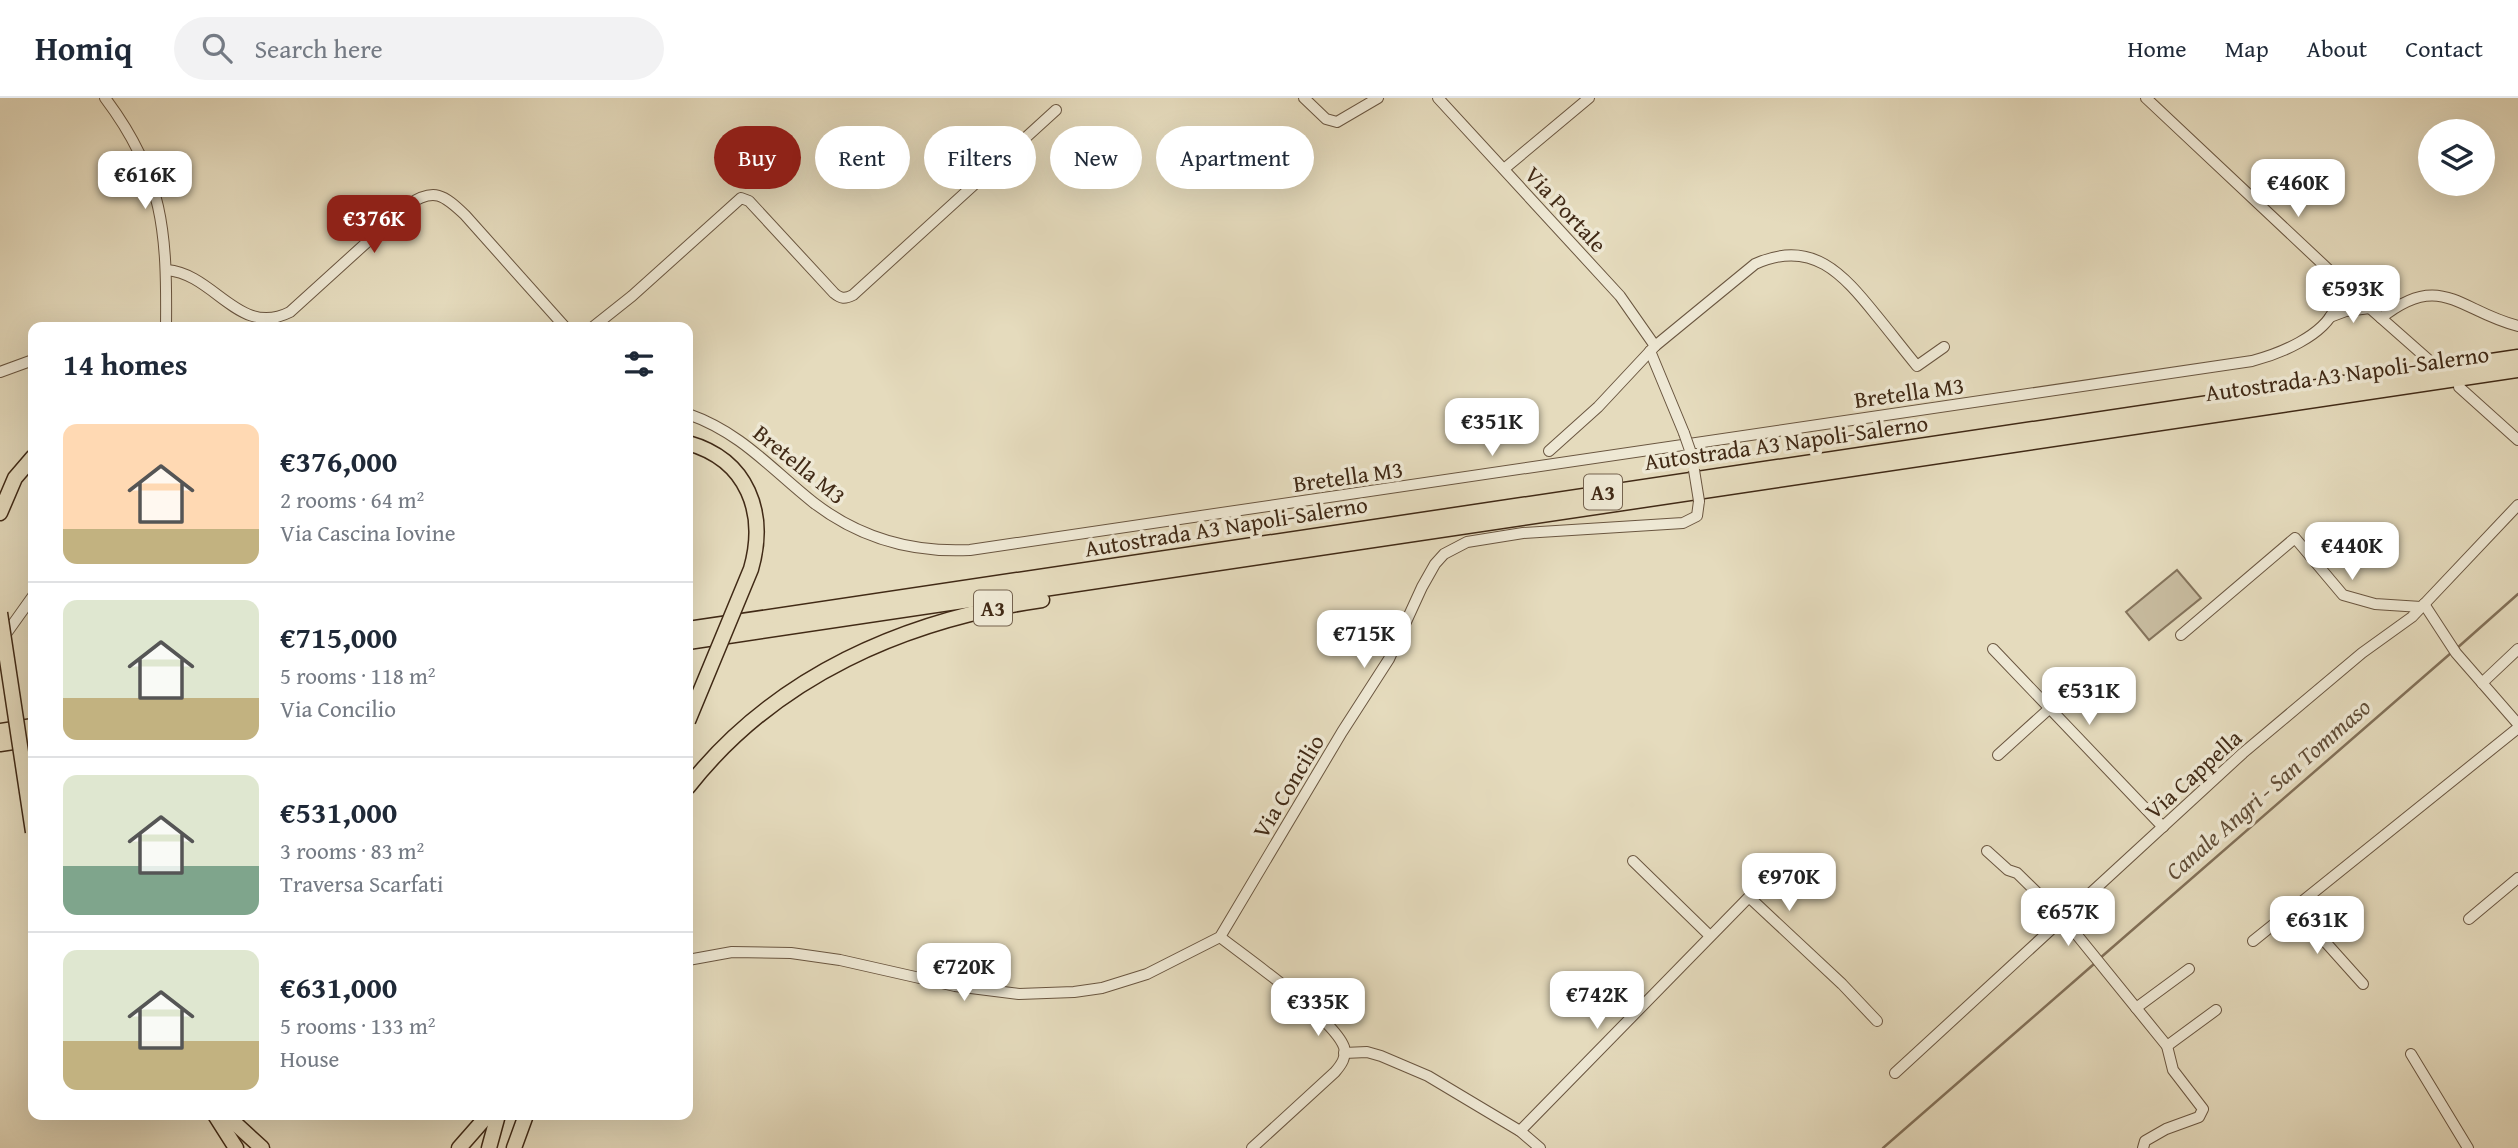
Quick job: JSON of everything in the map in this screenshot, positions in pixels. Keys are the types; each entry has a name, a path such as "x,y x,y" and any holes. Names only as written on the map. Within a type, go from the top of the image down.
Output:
{"highway":[{"name":"Autostrada A3 Napoli-Salerno","path":"693,628 2518,357"},
{"name":"Autostrada A3 Napoli-Salerno","path":"693,641 2518,370"},
{"path":"693,445 718,457 743,481 756,514 758,532 757,549 751,569 693,709"},
{"path":"0,513 15,478 28,463"},
{"name":"A3","path":"693,782 740,730 807,680 854,654 945,620 1005,605 1087,593 1190,568"},
{"name":"A3","path":"693,618 747,611 842,606"},
{"path":"0,613 28,799"},
{"path":"0,731 28,727"},
{"path":"0,744 28,740"},
{"path":"219,1120 236,1148"},
{"path":"221,1120 246,1148"},
{"path":"231,1120 262,1148"},
{"path":"459,1148 484,1120"},
{"path":"489,1148 497,1120"},
{"path":"514,1148 524,1120"}],"street":[{"path":"105,98 135,143 150,176 163,223 167,270 166,322"},
{"path":"1304,98 1326,119 1337,122 1378,98"},
{"name":"Via Portale","path":"1437,98 1620,296 1652,348"},
{"path":"1504,169 1589,98"},
{"path":"2146,98 2431,362"},
{"path":"599,322 741,198 746,198 757,209 834,293 847,299 1056,110"},
{"path":"167,270 189,274 249,316 269,320 278,318 290,312 408,205 427,195 439,195 449,200 464,215 560,322"},
{"path":"1549,451 1598,407 1652,348 1755,264 1784,255 1813,258 1844,278 1917,366 1944,347"},
{"name":"Bretella M3","path":"693,416 729,433 751,448 812,502 856,530 900,546 922,550 959,551 1090,534 2252,361 2305,338 2340,309 2334,275"},
{"path":"2355,294 2346,297 2340,309 2370,308"},
{"path":"2381,318 2409,299 2436,294 2518,326"},
{"name":"Via Concilio","path":"1220,937 1342,732 1389,659 1422,587 1444,554 1467,542 1523,533 1683,523 1697,516 1700,510 1692,456 1652,348"},
{"path":"0,373 28,362"},
{"path":"2459,387 2518,440"},
{"name":"Via Cappella","path":"1895,1073 2243,753 2362,653 2412,617 2518,505"},
{"path":"2180,635 2295,538 2343,595 2375,604 2422,606 2518,726 2253,941"},
{"path":"0,641 28,603"},
{"path":"1993,649 2163,827"},
{"path":"2482,682 2518,649"},
{"path":"1998,755 2050,708"},
{"path":"1987,851 2008,870 2017,873 2064,919 2167,1046 2173,1070 2203,1110 2203,1114 2145,1140 2143,1148"},
{"path":"1633,861 1709,935"},
{"path":"2469,919 2518,878"},
{"path":"1520,1130 1749,897 1842,984 1877,1021"},
{"path":"2294,907 2363,984"},
{"path":"693,959 732,952 791,953 840,960 988,992 1048,994 1093,990 1124,983 1220,937 1329,1026 1344,1048 1343,1062 1335,1072 1252,1148"},
{"path":"2136,1008 2189,969"},
{"path":"2167,1046 2216,1010"},
{"path":"1344,1053 1367,1052 1407,1065 1442,1082 1520,1130 1539,1148"},
{"path":"2411,1054 2468,1148"}],"shaded area":[{"path":"2177,570 2201,598 2149,640 2126,612"}],"waterway":[{"name":"Canale Angri - San Tommaso","path":"2456,649 2518,594"},
{"name":"Canale Angri - San Tommaso","path":"2099,959 2451,653"},
{"name":"Canale Angri - San Tommaso","path":"1883,1148 2094,964"}]}
